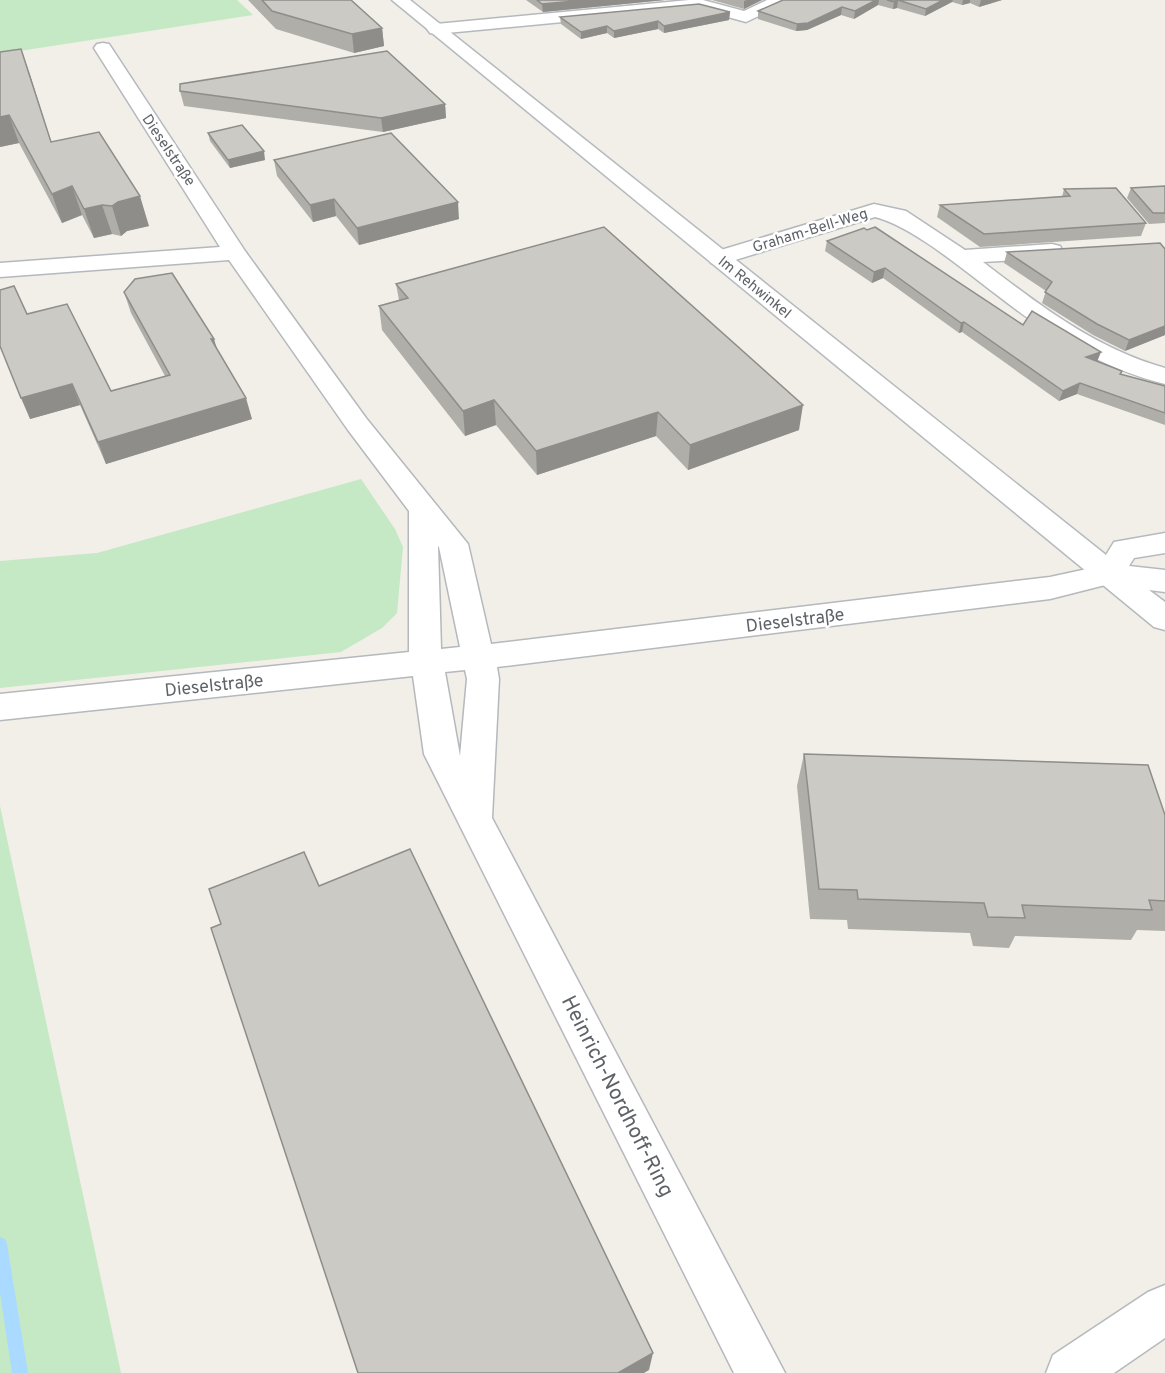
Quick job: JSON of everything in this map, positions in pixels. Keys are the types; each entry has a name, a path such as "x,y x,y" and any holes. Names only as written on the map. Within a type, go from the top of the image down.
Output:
{"street":[{"name":"Im Rehwinkel","path":"400,0 1165,619"},
{"path":"436,29 541,17 699,4 746,17 780,0"},
{"path":"526,6 541,17"},
{"name":"Dieselstraße","path":"103,48 235,253 357,424 423,510 453,544 479,657"},
{"name":"Graham-Bell-Weg","path":"719,258 874,210 898,216 961,257 1056,327 1094,351 1165,376"},
{"path":"961,257 1074,250"},
{"path":"0,270 235,253"},
{"path":"423,510 424,644 427,663"},
{"path":"1165,543 1124,549 1110,574 1165,581"},
{"name":"Dieselstraße","path":"0,707 479,657 1050,588 1110,574"},
{"name":"Heinrich-Nordhoff-Ring","path":"476,820 477,750 483,679 479,657"},
{"name":"Heinrich-Nordhoff-Ring","path":"427,663 441,754 622,1101 760,1373"},
{"path":"1071,1373 1165,1309"}],"green space":[{"path":"0,0 237,0 253,15 0,54"},
{"path":"361,479 395,529 403,547 397,613 382,628 341,652 0,688 0,561 97,553"},
{"path":"0,806 121,1373 0,1373"}],"building":[{"path":"262,0 351,0 382,28 352,34 272,11"},
{"path":"537,0 586,0 542,4"},
{"path":"783,0 876,0 855,11 842,7 808,23 797,24 758,11"},
{"path":"898,0 943,0 926,9"},
{"path":"699,4 730,12 664,26 658,21 614,31 607,26 581,32 560,17"},
{"path":"21,49 51,142 99,132 140,196 112,206 102,205 84,209 72,186 52,194 9,115 0,117 0,52"},
{"path":"387,51 445,104 381,118 180,91 180,84"},
{"path":"242,125 264,151 228,160 208,133"},
{"path":"391,133 458,202 357,228 334,199 310,205 274,160"},
{"path":"1165,186 1165,213 1153,213 1131,188"},
{"path":"1116,188 1146,223 984,234 940,205 1070,196 1064,189"},
{"path":"604,227 803,405 690,445 658,412 536,451 494,400 463,411 379,306 408,298 396,284"},
{"path":"875,227 1023,325 1032,311 1101,352 1086,357 1122,371 1120,374 1165,386 1165,413 1080,383 1063,391 964,322 961,323 885,268 874,272 827,241 864,228 867,230"},
{"path":"1160,243 1165,249 1165,326 1129,340 1097,324 1045,292 1052,282 1007,252"},
{"path":"172,273 214,339 211,339 246,398 98,442 72,384 21,398 0,346 0,290 14,286 27,314 67,304 111,391 170,375 124,292 135,279"},
{"path":"804,754 1148,765 1165,815 1165,901 1149,900 1152,910 1022,905 1025,918 988,917 984,903 858,899 857,890 819,889"},
{"path":"410,849 653,1353 618,1373 358,1373 211,928 221,924 209,889 304,852 319,886"}],"waterway":[{"path":"0,1244 20,1373"}]}
